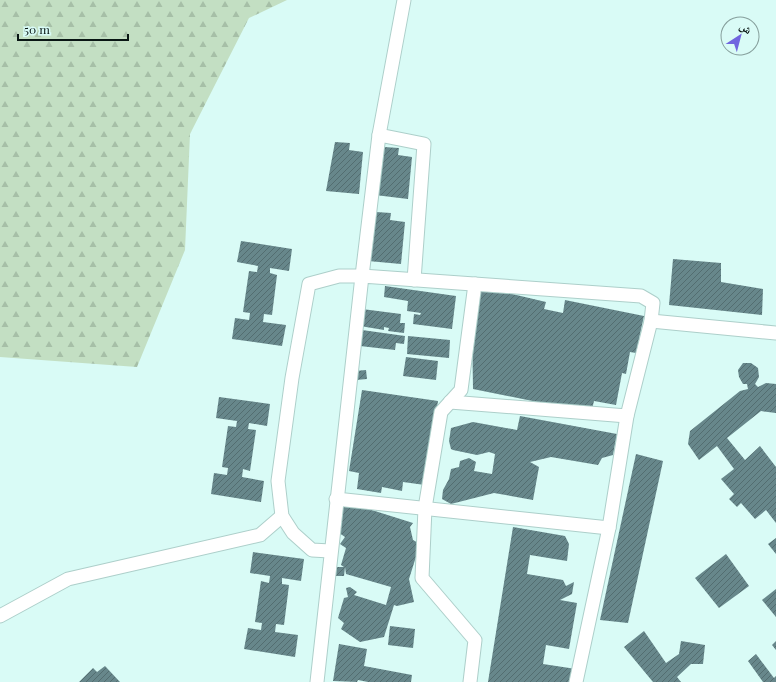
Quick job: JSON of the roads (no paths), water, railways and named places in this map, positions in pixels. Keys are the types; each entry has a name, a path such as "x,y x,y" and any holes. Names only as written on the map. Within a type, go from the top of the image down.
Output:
{"street":[{"path":"317,682 336,499 379,135 404,0"},
{"path":"379,135 424,144 414,280"},
{"path":"330,552 312,550 293,533 282,516 278,481 292,378 309,284 339,276 362,276 641,296 653,303 651,321 627,416 609,528 576,682"},
{"path":"470,682 475,640 422,578 425,508 441,412 461,390 475,284"},
{"path":"651,321 776,333"},
{"path":"450,402 627,416"},
{"path":"336,499 609,528"},
{"path":"0,616 68,579 260,535 282,516"}]}
